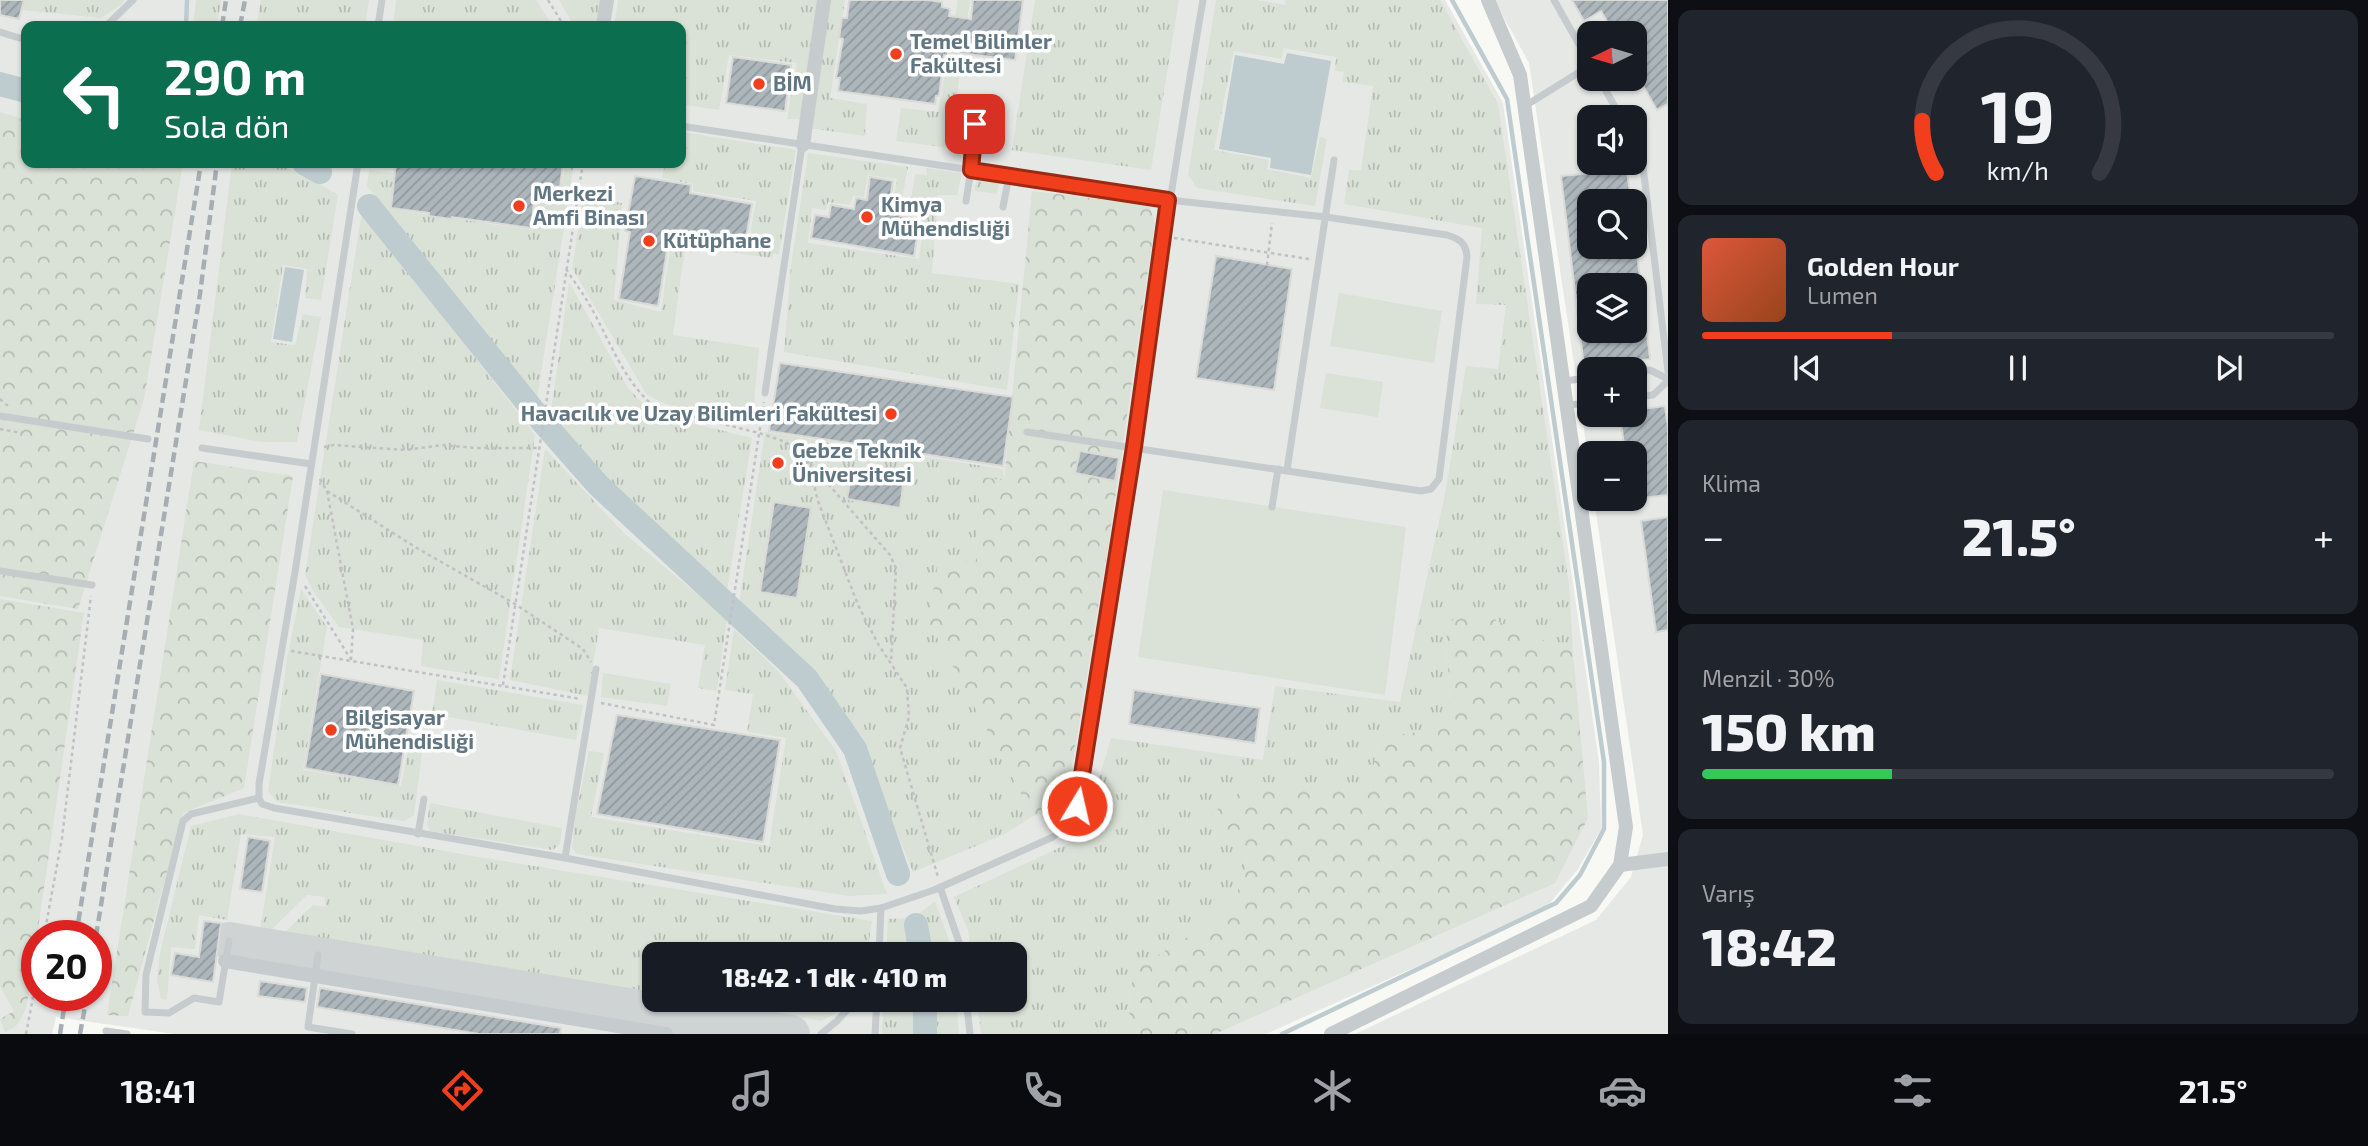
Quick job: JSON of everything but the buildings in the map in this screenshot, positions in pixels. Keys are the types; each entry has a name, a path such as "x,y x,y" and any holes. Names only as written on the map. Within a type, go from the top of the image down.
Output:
{"street":[{"path":"605,21 607,0"},
{"path":"803,145 824,0"},
{"path":"1331,1034 1591,906 1620,864 1626,827 1520,75 1488,0"},
{"path":"1620,864 1668,859"},
{"path":"225,961 666,1034"}],"lane":[{"path":"111,21 133,0"},
{"path":"379,21 382,0"},
{"path":"357,168 295,572 259,784 262,804 835,909 862,911 881,908 940,887 1053,837 1065,826 1077,806 1134,447 1168,200 1203,0"},
{"path":"1553,0 1577,43"},
{"path":"0,32 21,38"},
{"path":"1525,106 1577,72"},
{"path":"966,201 975,124"},
{"path":"686,127 1168,200 1326,217 1447,234 1458,238 1466,247 1467,257 1438,479 1431,489 1422,491 1027,432"},
{"path":"765,393 803,145"},
{"path":"1272,507 1282,469 1334,160"},
{"path":"1644,175 1668,371"},
{"path":"1003,206 1009,176"},
{"path":"771,267 783,269"},
{"path":"1647,370 1668,380 1653,395 1647,396"},
{"path":"1564,381 1577,379"},
{"path":"1568,405 1577,404"},
{"path":"0,416 148,439"},
{"path":"202,448 311,464"},
{"path":"0,571 92,585"},
{"path":"565,858 596,669"},
{"path":"229,941 219,1002 194,998 169,1013 145,1012 146,975 183,821 191,814 259,798"},
{"path":"418,834 424,799"},
{"path":"940,887 959,942"},
{"path":"880,942 881,908"},
{"path":"318,955 308,1027 352,1034"},
{"path":"821,1034 846,1012"},
{"path":"875,1034 876,1012"},
{"path":"967,1012 970,1034"},
{"path":"106,1031 127,1034"}],"path":[{"path":"548,0 561,21"},
{"path":"503,685 582,168"},
{"path":"1267,265 1273,211"},
{"path":"1164,236 1319,260"},
{"path":"566,269 642,397 655,407 786,442 808,461 890,555 895,568 891,665"},
{"path":"281,650 503,685 714,725 765,393"},
{"path":"313,450 334,445 406,450 442,445 538,448"},
{"path":"808,461 818,501 858,606 907,688 909,717 900,748 940,887"},
{"path":"311,464 327,491 353,629 351,660"},
{"path":"327,491 583,649 596,669"},
{"path":"295,572 351,660"},
{"path":"47,920 62,838 92,585"},
{"path":"26,1034 30,1011"}],"shaded area":[{"name":"Gebze Teknik Üniversitesi","path":"0,0 1445,0 1503,103 1599,762 1601,829 1578,869 1545,909 1266,1034 175,1034 56,1017 52,1034 0,1034"},
{"path":"1494,0 1668,0 1668,1034 1355,1034 1596,920 1631,877 1643,835 1596,511 1647,511 1647,441 1586,441 1584,427 1647,427 1647,357 1577,357 1577,383 1529,63"},
{"path":"1287,53 1331,61 1311,175 1270,168 1271,158 1219,149 1235,55 1284,64"},
{"path":"285,267 304,270 292,342 273,339"}],"green space":[{"path":"24,0 124,0 101,18 21,10"},
{"path":"196,0 221,0 218,21 194,21"},
{"path":"261,0 369,0 366,21 257,21"},
{"path":"396,0 536,0 550,21 394,21"},
{"path":"559,0 601,0 598,21 571,21"},
{"path":"618,0 818,0 801,119 787,119 797,63 729,55 719,110 686,105 686,21 615,21"},
{"path":"830,0 845,0 830,98 867,104 865,136 809,128"},
{"path":"956,0 970,0 953,125 967,127 965,150 896,141 901,108 938,112 958,1"},
{"path":"1035,0 1179,0 1151,170 1012,150"},
{"path":"1216,0 1257,0 1285,5 1286,0 1440,0 1498,104 1569,585 1573,652 1471,611 1446,624 1451,727 1378,738 1370,792 1291,784 1208,816 1249,856 1231,910 1134,970 1128,1007 1134,1034 981,1034 978,1012 1027,1012 1027,942 970,942 968,930 954,897 1082,837 1111,738 1263,760 1275,686 1400,702 1446,489 1466,366 1498,369 1506,305 1476,304 1482,228 1344,204 1349,170 1361,170 1373,86 1343,82 1344,72 1335,71 1336,57 1284,48 1282,59 1234,51 1214,150 1269,160 1267,169 1311,178 1320,137 1327,139 1315,206 1197,188 1188,175"},
{"path":"0,112 21,118 21,168 182,168 144,399 78,609 0,596"},
{"path":"686,133 796,150 779,254 773,254 772,258 685,246 673,335 759,348 752,425 666,404 647,395 572,268 584,195 622,203 614,300 661,312 671,241 680,242 681,234 748,245 756,201 693,191 693,184 662,178 664,168 686,168"},
{"path":"808,153 908,167 901,204 893,204 897,179 868,175 864,197 853,196 850,205 828,202 826,210 812,208 808,243 919,259 925,210 910,205 915,174 927,175 926,168 962,173 957,195 938,195 932,273 1019,284 1007,390 784,352 791,266"},
{"path":"231,168 286,168 305,175 338,195 321,300 305,298 307,269 283,265 271,342 295,345 303,314 321,317 297,442 261,442 199,430"},
{"path":"564,168 573,168 537,399 367,186 369,170 394,173 391,209 532,230 537,186 561,189"},
{"path":"977,176 999,178 997,194 975,191"},
{"path":"1032,191 1149,205 1155,223 1108,547 1072,766 1058,809 1033,816 928,620 938,564 976,561 980,476 1004,481"},
{"path":"362,211 535,435 499,679 421,666 423,640 339,627 305,575"},
{"path":"569,282 628,388 648,409 752,438 727,591 604,480 550,419"},
{"path":"1339,293 1442,311 1434,363 1330,346"},
{"path":"1326,373 1383,382 1378,417 1320,408"},
{"path":"765,432 1003,469 1004,481 980,477 976,562 928,620 1033,816 1005,834 913,872 860,742 805,668 739,604"},
{"path":"545,449 625,534 727,619 717,691 698,688 705,645 599,628 588,696 510,680"},
{"path":"194,461 293,476 244,788 183,813 128,1016 107,1015 108,1011 112,1011 112,983"},
{"path":"1163,490 1406,527 1385,695 1138,657"},
{"path":"301,589 327,627 303,770 401,786 408,751 422,753 414,815 404,821 277,802 268,791 288,654"},
{"path":"0,599 84,613 39,920 21,920 21,1011 25,1011 17,1025 5,1032 0,1019 14,1011 0,986"},
{"path":"1471,611 1573,652 1588,818 1555,883 1215,1034 1134,1034 1128,1007 1134,970 1231,910 1249,857 1207,817 1250,785 1291,784 1370,791 1378,738 1451,727 1446,624"},
{"path":"734,629 778,671 836,751 887,894 849,896 577,854 572,848 576,813 589,751 604,753 591,817 769,846 786,738 747,732 753,694 725,690"},
{"path":"603,673 671,684 667,706 601,697"},
{"path":"437,680 583,705 576,740 432,714"},
{"path":"430,803 562,828 560,844 553,850 430,831 427,824"},
{"path":"239,814 473,856 872,921 869,942 642,942 642,993 282,935 313,905 325,907 325,897 307,895 268,933 260,931 275,837 241,834 227,920 199,915 195,949 171,947 167,1000 161,999 157,980 160,953 191,826"},
{"path":"935,901 950,942 928,942 920,913"},
{"path":"907,918 912,942 887,942 888,919"},
{"path":"765,1012 837,1012 822,1021"},
{"path":"883,1012 917,1012 917,1034 882,1034"},
{"path":"930,1012 957,1012 959,1034 930,1034"}],"waterway":[{"path":"186,21 187,0"},
{"path":"1282,1034 1556,903 1580,875 1604,829 1604,762 1507,99 1452,0"},
{"path":"0,84 21,90"},
{"path":"313,168 320,172"},
{"path":"369,206 541,420 598,485 807,679 855,749 898,874"},
{"path":"916,925 919,942"},
{"path":"925,1012 925,1034"}],"taxiway":[{"path":"229,941 791,1034"}],"railway":[{"path":"223,21 226,0"},
{"path":"241,21 245,0"},
{"path":"79,920 200,168"},
{"path":"99,920 200,294 216,168"},
{"path":"60,1034 64,1011"},
{"path":"80,1034 84,1011"}],"place":[{"name":"Temel Bilimler Fakültesi","path":"896,54"},
{"name":"BİM","path":"759,84"},
{"name":"Merkezi Amfi Binası","path":"519,206"},
{"name":"Kimya Mühendisliği","path":"867,217"},
{"name":"Kütüphane","path":"649,241"},
{"name":"Havacılık ve Uzay Bilimleri Fakültesi","path":"891,414"},
{"name":"Gebze Teknik Üniversitesi","path":"778,463"},
{"name":"Bilgisayar Mühendisliği","path":"331,730"}],"route":[{"path":"975,124 971,170 1168,200 1134,447 1077,806"}]}
